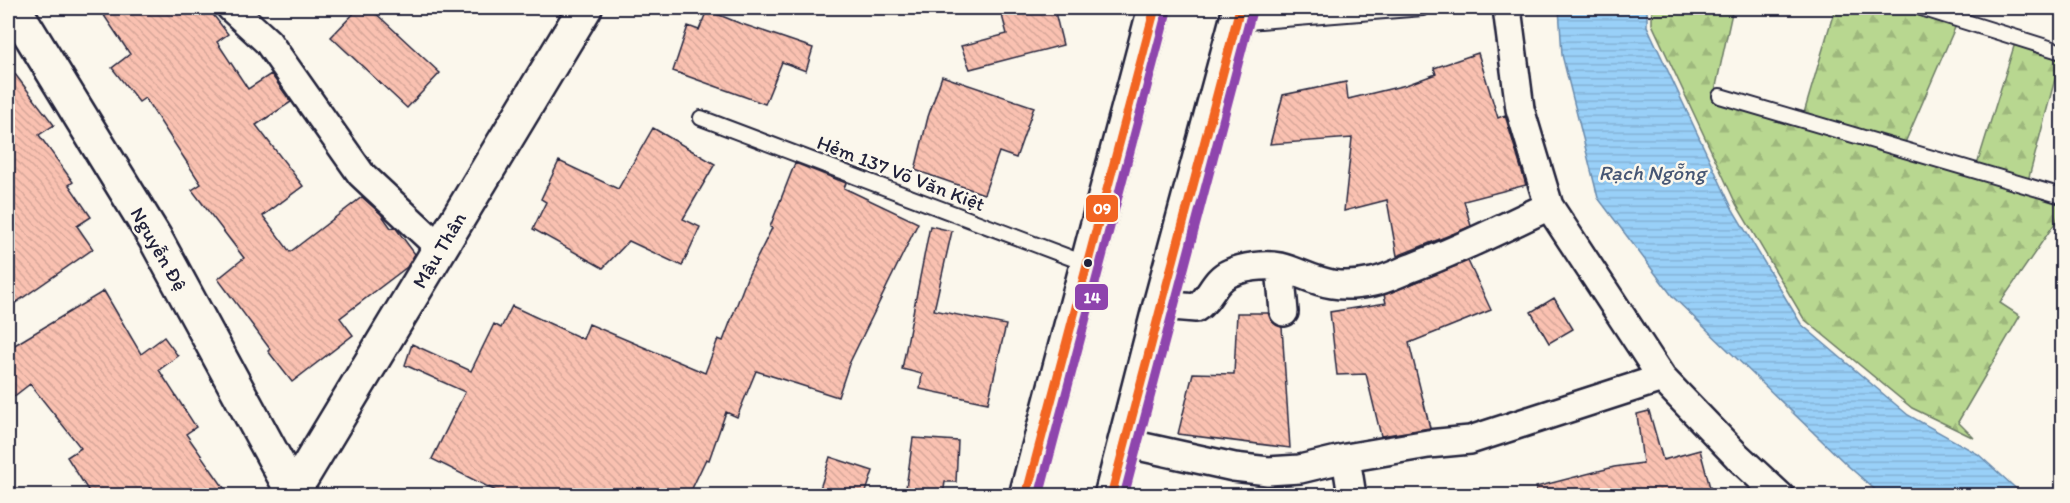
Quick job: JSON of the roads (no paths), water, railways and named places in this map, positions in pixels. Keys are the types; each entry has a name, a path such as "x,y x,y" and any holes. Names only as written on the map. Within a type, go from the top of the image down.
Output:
{"street":[{"name":"Nguyễn Đệ","path":"14,8 155,238 294,494"},
{"path":"231,8 268,42 361,174 440,248"},
{"name":"Mậu Thân","path":"294,494 585,8"},
{"path":"1026,495 1155,8"},
{"path":"1507,8 1520,109 1549,206 1662,378 1737,456 1780,495"},
{"path":"1111,495 1238,15"},
{"path":"1160,305 1196,308 1226,275 1233,271 1262,266 1280,267 1331,284 1353,285 1375,282 1444,255 1549,206"},
{"path":"1280,267 1284,312"},
{"path":"1125,443 1234,467 1268,471 1300,469 1346,458 1428,444 1470,440 1662,378"},
{"path":"1346,458 1352,495"}],"lane":[{"path":"1238,15 1423,8"},
{"path":"1921,8 2062,52"},
{"path":"1720,96 2062,196"},
{"name":"Hẻm 137 Võ Văn Kiệt","path":"701,118 1087,264"}],"water":[{"name":"Rạch Ngỗng","path":"1559,8 1647,8 1647,26 1733,210 1801,324 1908,415 1978,454 2023,495 1881,495 1673,297 1598,198 1562,55"}]}
